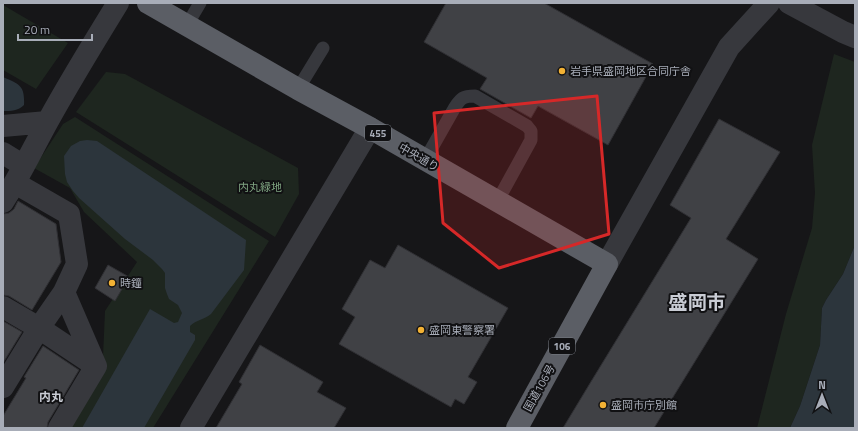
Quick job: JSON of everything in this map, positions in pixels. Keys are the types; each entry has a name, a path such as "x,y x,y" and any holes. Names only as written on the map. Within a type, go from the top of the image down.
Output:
{"highway":[{"name":"中央通り","path":"148,3 607,264"},
{"name":"国道106号","path":"517,428 607,264"}],"street":[{"path":"3,202 20,174 47,122 98,34 118,3"},
{"path":"607,264 729,47 769,3"},
{"path":"789,3 849,34"},
{"path":"3,126 47,122"},
{"path":"191,428 370,128"},
{"path":"3,153 20,174 69,214 77,264 64,292 39,328 3,387"},
{"path":"64,292 96,366"},
{"path":"3,307 39,328 96,366"},
{"path":"59,428 96,366"}],"lane":[{"path":"186,25 200,3"},
{"path":"298,89 323,48"},
{"path":"424,160 461,98 475,96 527,126 531,131 531,140 497,202"}],"highlighted area":[{"path":"597,96 609,234 499,268 443,223 434,113"}],"green space":[{"path":"3,5 68,43 36,89 3,70"},
{"path":"834,54 855,62 855,245 843,274 822,308 820,345 800,406 790,428 757,428 786,314 812,228 815,193 812,145"},
{"name":"内丸緑地","path":"106,72 125,74 298,168 299,194 275,237 76,112"},
{"path":"75,117 269,241 153,428 62,428 103,357 105,311 137,262 84,212 70,188 34,168 63,124"}],"shaded area":[{"path":"3,77 17,84 22,89 24,105 17,110 3,111"},
{"path":"80,141 97,141 246,240 244,270 211,314 190,326 190,332 195,335 195,340 144,428 82,428 150,309 174,323 178,322 182,313 178,305 169,299 165,288 165,273 162,269 153,260 125,239 79,198 67,182 64,156 71,146"},
{"path":"855,245 855,428 790,428 800,406 820,345 822,308 843,274"}],"building":[{"name":"岩手県盛岡地区合同庁舎","path":"446,3 544,3 653,64 608,145 538,106 531,118 480,89 487,78 424,42"},
{"path":"719,119 780,152 726,239 758,259 654,428 563,428 691,218 670,205"},
{"path":"18,201 56,224 61,262 32,310 9,296 3,295 3,214 9,213 14,209"},
{"name":"盛岡東警察署","path":"398,245 508,308 468,377 477,382 464,404 455,399 451,407 339,344 355,317 342,309 370,260 385,268"},
{"name":"時鐘","path":"108,265 129,277 115,301 95,288"},
{"path":"3,321 22,332 3,363"},
{"path":"260,345 323,382 317,392 346,408 334,428 216,428 242,384 239,382"},
{"path":"43,346 79,370 48,422 47,428 3,428 3,416"}],"place":[{"name":"岩手県盛岡地区合同庁舎","path":"562,71"},
{"name":"時鐘","path":"112,283"},
{"name":"盛岡東警察署","path":"421,330"},
{"name":"盛岡市庁別館","path":"603,405"}],"district":[{"name":"盛岡市","path":"697,301"},
{"name":"内丸","path":"51,396"}]}
